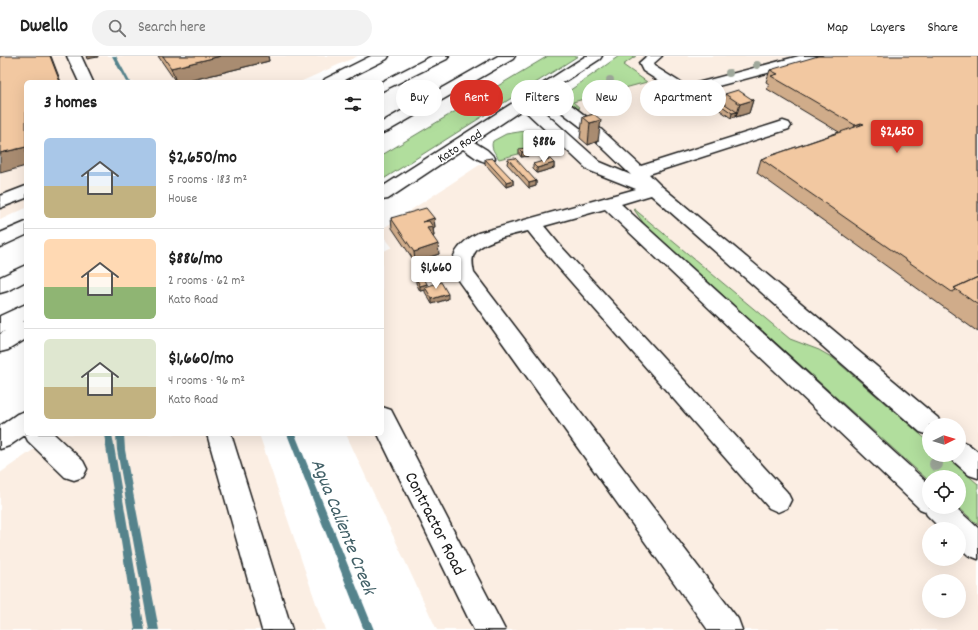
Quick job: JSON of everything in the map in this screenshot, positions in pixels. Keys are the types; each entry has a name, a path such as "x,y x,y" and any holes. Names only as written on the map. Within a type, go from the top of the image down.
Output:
{"main road":[{"path":"74,56 85,80"},
{"path":"334,80 382,56"},
{"path":"384,86 442,56"},
{"path":"384,113 486,56"},
{"path":"384,127 508,56"},
{"name":"Kato Road","path":"558,80 595,56"},
{"path":"655,56 646,63 648,68 684,91 815,56"},
{"name":"Kato Road","path":"384,194 511,111"},
{"path":"574,114 625,158 654,189 922,419"},
{"path":"539,116 594,166 654,189"},
{"path":"638,172 783,126"},
{"path":"463,143 487,158"},
{"path":"654,189 485,237 469,246 462,258 464,274 727,630"},
{"path":"0,203 24,192"},
{"path":"608,202 922,494"},
{"path":"532,223 551,247 778,500"},
{"path":"0,241 24,229"},
{"path":"0,286 24,273"},
{"path":"0,325 24,312"},
{"path":"0,344 24,330"},
{"name":"Contractor Road","path":"384,421 490,630"},
{"path":"0,439 24,427"},
{"path":"40,436 74,469"},
{"path":"219,436 277,630"},
{"path":"966,457 978,467"},
{"path":"944,514 978,546"}],"shaded area":[{"path":"0,56 358,56 304,80 24,80 24,209 0,220"},
{"path":"631,56 978,56 978,630 437,630 347,436 384,436 384,251 392,247 384,237 384,228 481,164 580,138 601,129 586,116 632,116 632,80 599,80"},
{"path":"582,92 582,113 574,106 574,98"},
{"path":"53,436 260,436 325,630 0,630 0,473"}],"green space":[{"path":"548,56 578,56 540,80 511,80 511,98 503,103 503,83"},
{"path":"619,56 636,56 623,65 644,80 640,80 640,84 632,86 632,80 585,80"},
{"path":"582,82 582,100 574,102 574,88"},
{"path":"574,103 580,108 576,109 574,108"},
{"path":"450,114 450,116 483,116 384,179 384,154"},
{"path":"525,131 547,135 557,144 499,159 493,148 493,141 506,134"},
{"path":"633,208 790,339 819,350 833,358 922,436 922,462 952,462 962,470 922,470 922,475 644,224"},
{"path":"966,474 978,484 978,525 966,514"}],"building":[{"path":"0,56 50,56 59,80 24,80 24,147 0,153"},
{"path":"163,56 221,56 171,68"},
{"path":"818,56 978,56 978,277 954,288 956,290 952,292 761,159 864,124 861,123 855,125 771,76 778,74 770,70"},
{"path":"738,90 753,100 740,104 726,94"},
{"path":"726,105 737,112 732,113 726,109"},
{"path":"596,116 601,120 590,123 583,117"},
{"path":"526,148 529,151 522,152 519,149"},
{"path":"492,158 513,180 506,182 485,159"},
{"path":"515,158 536,181 529,183 508,159"},
{"path":"550,159 554,163 537,168 533,164"},
{"path":"426,208 434,218 422,222 429,221 433,227 427,228 438,244 414,252 391,218"},
{"path":"423,276 427,284 420,286 416,278"},
{"path":"978,277 978,305 954,288"},
{"path":"441,282 448,294 432,299 425,287"}],"waterway":[{"name":"Agua Caliente Creek","path":"114,56 127,80"},
{"path":"108,436 140,630"},
{"path":"120,436 121,450 154,630"},
{"name":"Agua Caliente Creek","path":"292,436 369,630"}]}
